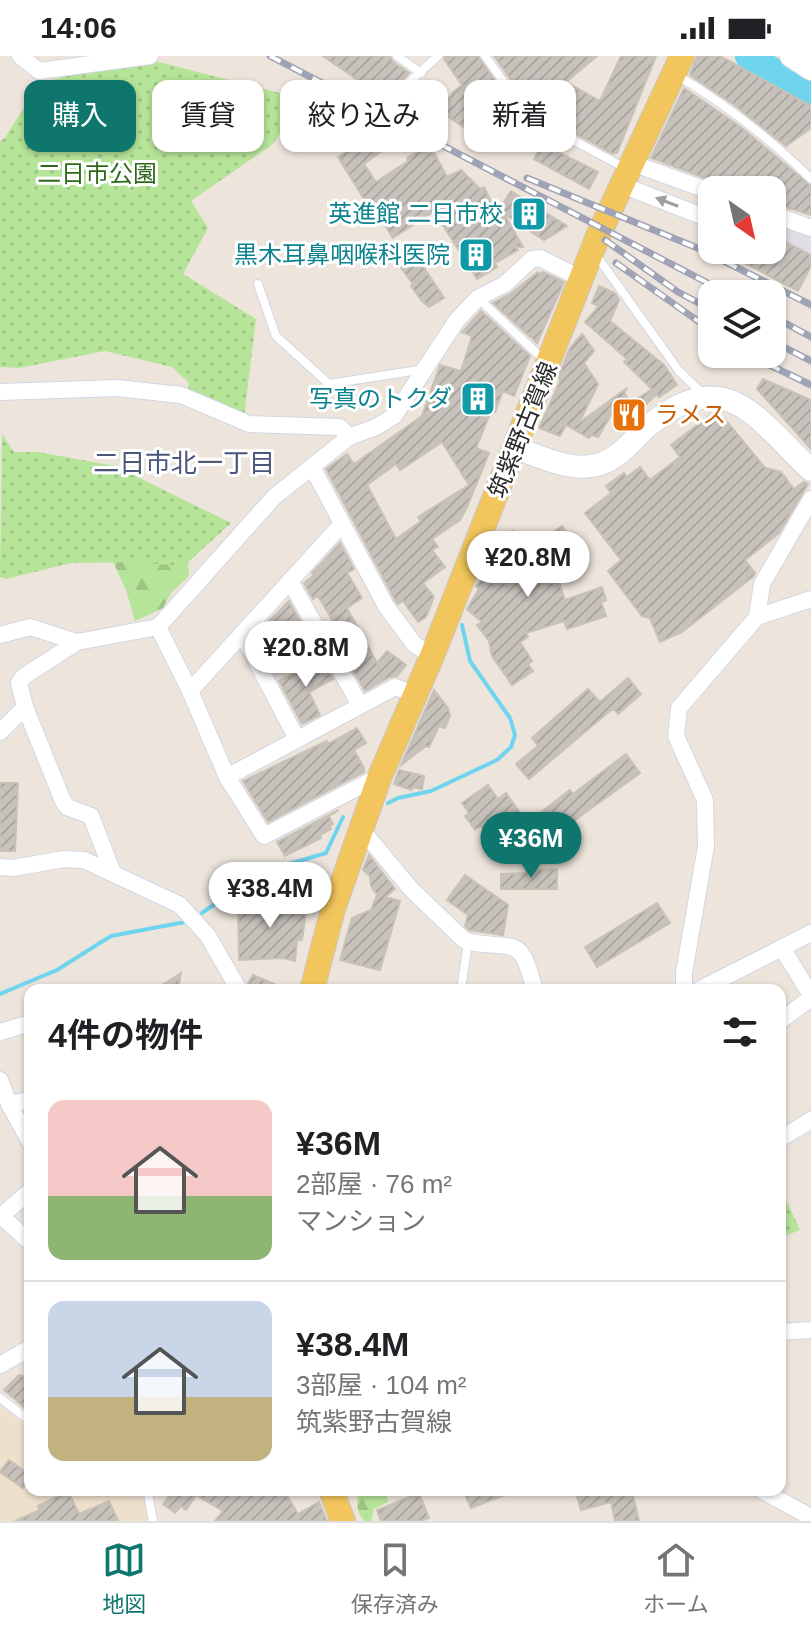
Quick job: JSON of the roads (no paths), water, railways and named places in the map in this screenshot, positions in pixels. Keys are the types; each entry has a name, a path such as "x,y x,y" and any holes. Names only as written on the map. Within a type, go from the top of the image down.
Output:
{"main road":[{"path":"791,56 811,69"},
{"name":"筑紫野古賀線","path":"314,984 333,909 380,776 432,656 582,279 678,65"},
{"path":"516,448 574,467 600,464 620,452 648,426 677,406 705,396 719,396 744,407 811,470"},
{"path":"333,1496 343,1521"}],"street":[{"path":"20,56 39,71 150,56"},
{"path":"628,173 698,189"},
{"path":"628,173 698,212"},
{"path":"786,219 811,228"},
{"path":"113,873 91,816 67,807 63,801 25,707 19,683 23,677 77,642 158,627 274,497 349,437 394,416 457,320 478,298 505,284 532,259 540,258 582,279"},
{"path":"0,392 117,388 181,395 249,424 340,427 349,437"},
{"path":"312,467 386,606 414,644 432,656"},
{"path":"757,617 762,584 811,499"},
{"path":"190,691 342,524"},
{"path":"290,581 360,705"},
{"path":"684,984 704,862 705,800 676,736 679,708 757,617 811,599"},
{"path":"0,635 30,627 77,642"},
{"path":"158,627 227,777 264,836 380,776"},
{"path":"242,634 297,739"},
{"path":"227,777 395,687 415,694"},
{"path":"0,732 25,707"},
{"path":"362,830 411,889 468,942 515,948 522,954 533,984"},
{"path":"0,867 76,859 180,905 208,936 236,984"},
{"path":"711,984 811,933"},
{"path":"782,948 811,996 786,1016"},
{"path":"0,1032 24,1025"},
{"path":"0,1080 24,1131"},
{"path":"9,1104 24,1101"},
{"path":"786,1135 811,1120"},
{"path":"24,1196 0,1215 24,1237"},
{"path":"786,1332 811,1330"},
{"path":"0,1365 24,1351"},
{"path":"772,1496 811,1517"}],"lane":[{"path":"397,56 421,73"},
{"path":"413,80 438,56"},
{"path":"485,56 528,116 628,173"},
{"path":"678,65 779,147 811,179"},
{"path":"594,251 679,371 705,396"},
{"path":"258,284 276,336 329,384 425,369"},
{"path":"478,298 549,364"},
{"path":"462,984 468,942"},
{"path":"0,1398 24,1416"},
{"path":"148,1496 153,1521"}],"waterway":[{"path":"748,56 811,92"},
{"path":"388,803 431,791 497,760 511,747 515,735 510,718 470,661 462,625"},
{"path":"202,913 259,873 326,853 343,817"},
{"path":"0,994 57,970 111,936 185,922"}],"railway":[{"path":"270,56 702,280"},
{"path":"527,178 700,249 811,305"},
{"path":"605,240 698,303"},
{"path":"616,263 698,321"},
{"path":"786,324 811,337"},
{"path":"786,348 811,361"},
{"path":"776,368 811,385"}],"place":[{"name":"英進館 二日市校","path":"529,214"},
{"name":"黒木耳鼻咽喉科医院","path":"476,255"},
{"name":"写真のトクダ","path":"478,399"},
{"name":"ラメス","path":"629,415"}],"district":[{"name":"二日市北一丁目","path":"184,463"}],"park label":[{"name":"二日市公園","path":"97,174"}]}
